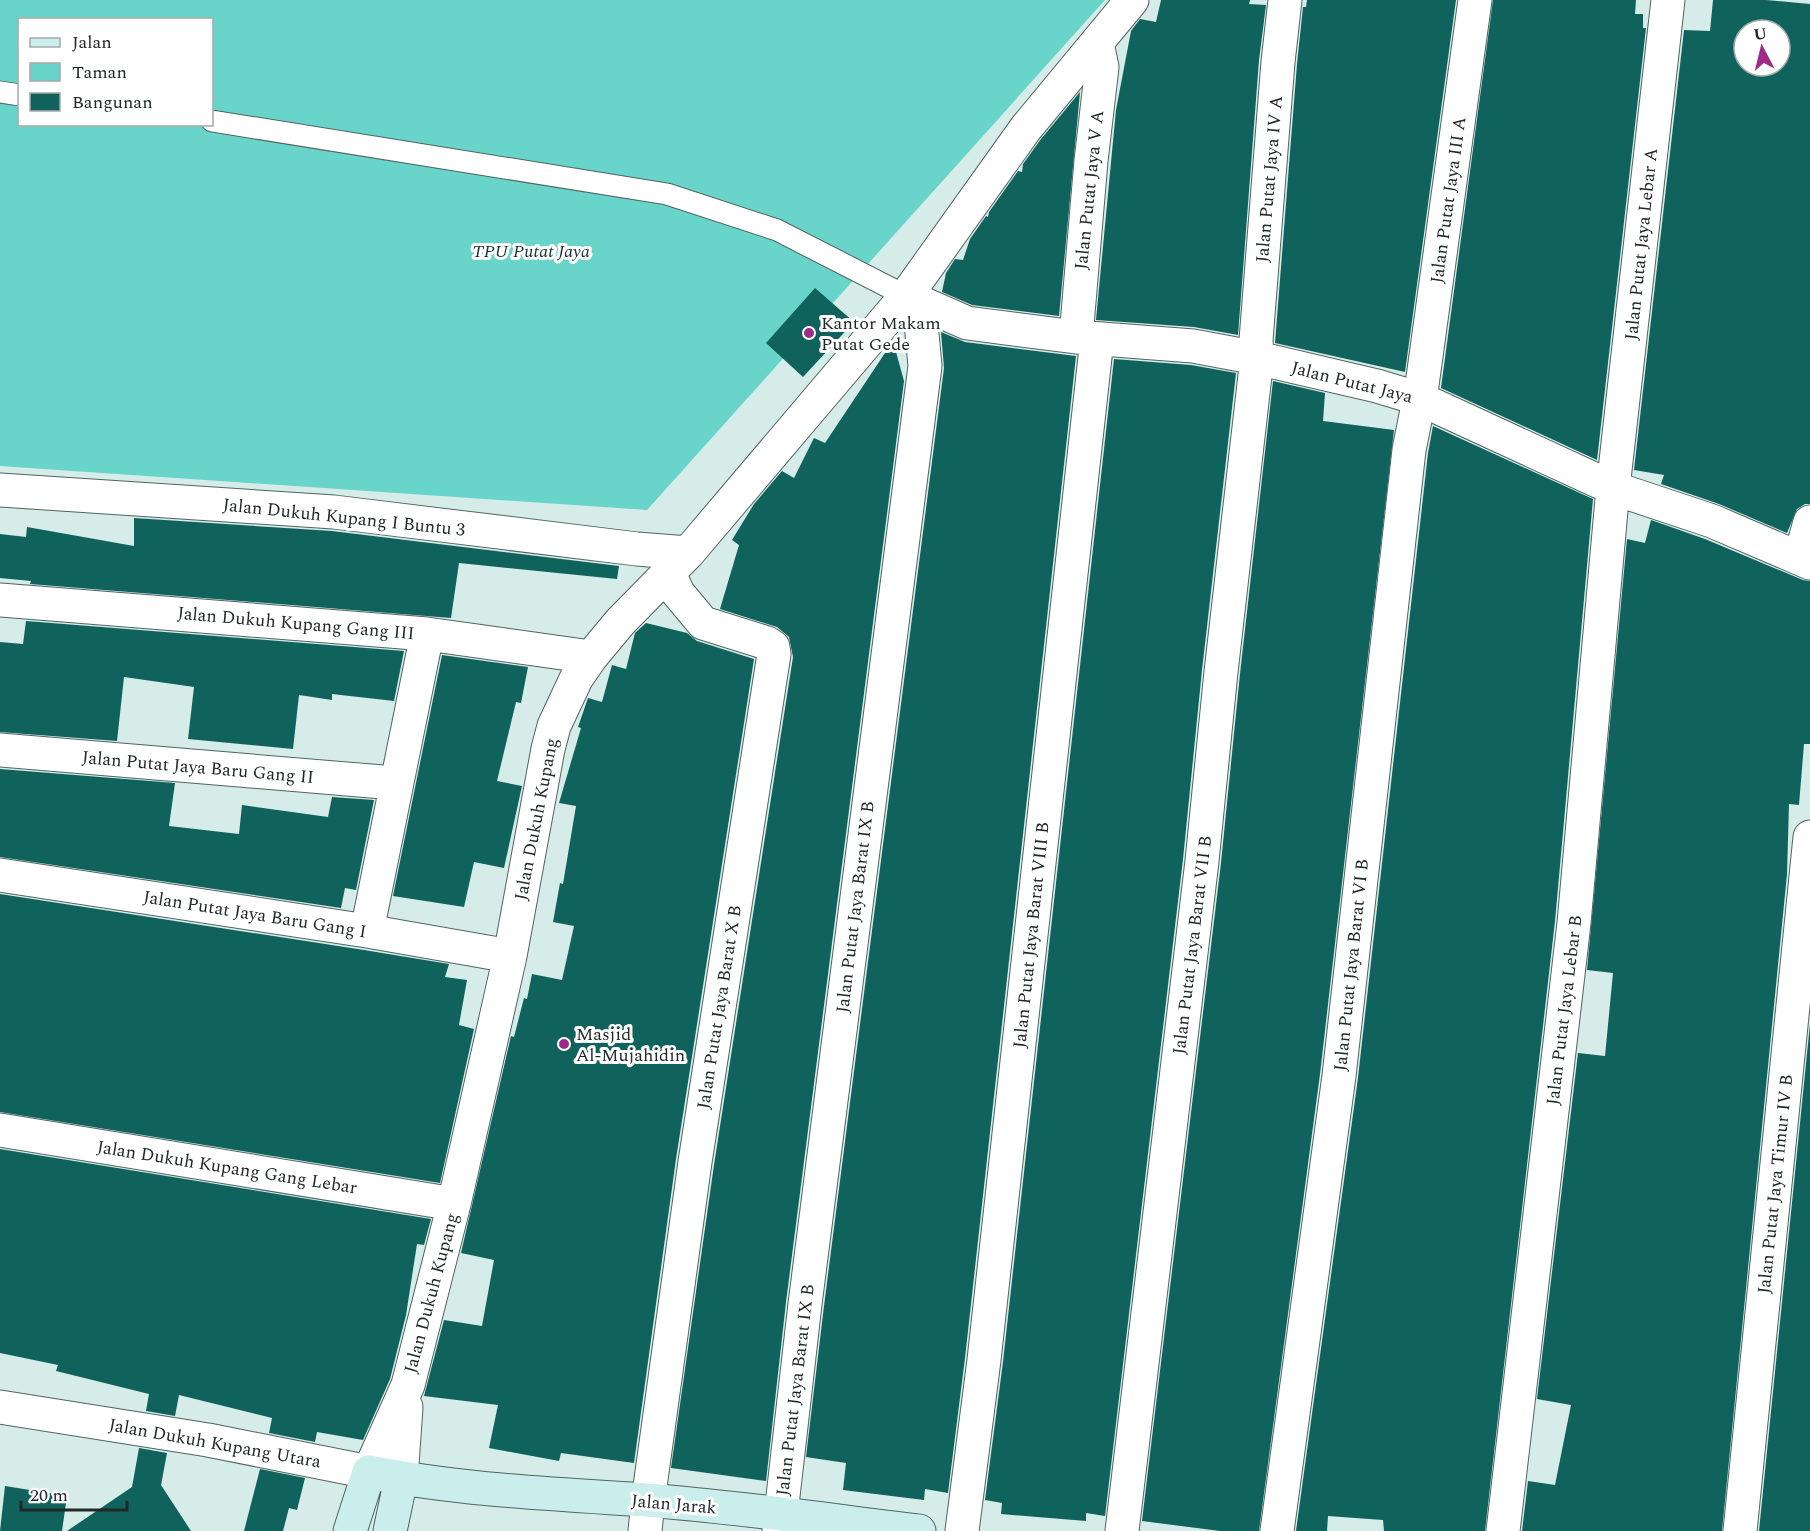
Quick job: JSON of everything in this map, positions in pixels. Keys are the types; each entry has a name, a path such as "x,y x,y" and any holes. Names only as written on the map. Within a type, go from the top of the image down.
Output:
{"street":[{"name":"Jalan Dukuh Kupang","path":"369,1472 408,1385 454,1204 510,956 548,749 554,726 576,679 621,621 678,563 912,298 1026,128 1132,0"},
{"name":"Jalan Putat Jaya IV A","path":"1257,358 1260,282 1285,0"},
{"name":"Jalan Putat Jaya III A","path":"1420,399 1475,0"},
{"name":"Jalan Putat Jaya Lebar A","path":"1613,488 1668,0"},
{"name":"Jalan Putat Jaya V A","path":"1087,338 1091,161 1102,68 1096,43"},
{"name":"Jalan Putat Jaya","path":"912,298 967,323 1087,338 1193,346 1257,358 1377,386 1420,399 1613,488 1712,521 1805,560"},
{"name":"Jalan Putat Jaya Barat IX B","path":"780,1522 805,1304 925,366 912,298"},
{"name":"Jalan Putat Jaya Barat VIII B","path":"962,1531 984,1360 1087,338"},
{"name":"Jalan Putat Jaya Barat VII B","path":"1122,1531 1202,861 1257,358"},
{"name":"Jalan Putat Jaya Barat VI B","path":"1277,1531 1339,1076 1409,450 1420,399"},
{"name":"Jalan Putat Jaya Lebar B","path":"1503,1531 1574,923 1613,488"},
{"name":"Jalan Dukuh Kupang I Buntu 3","path":"0,490 334,512 637,549 678,563"},
{"path":"1805,560 1810,522"},
{"name":"Jalan Putat Jaya Barat X B","path":"646,1516 695,1162 774,654 772,647 767,643 703,623 678,592 678,563"},
{"name":"Jalan Dukuh Kupang Gang III","path":"0,600 427,634 591,657"},
{"path":"367,931 395,783 427,634"},
{"name":"Jalan Putat Jaya Baru Gang II","path":"0,750 395,783"},
{"name":"Jalan Putat Jaya Timur IV B","path":"1740,1531 1810,837"},
{"name":"Jalan Putat Jaya Baru Gang I","path":"0,875 367,931 510,956"},
{"name":"Jalan Dukuh Kupang Gang Lebar","path":"0,1130 454,1204"},
{"name":"Jalan Dukuh Kupang","path":"408,1385 415,1480"},
{"name":"Jalan Dukuh Kupang Utara","path":"0,1407 208,1440 415,1480"},
{"path":"350,1531 369,1472"},
{"name":"Jalan Jarak","path":"415,1480 556,1496 646,1516 919,1531"},
{"path":"390,1531 415,1480"}],"lane":[{"path":"0,92 18,95"},
{"path":"213,121 667,194 777,230 912,298"}],"green space":[{"name":"TPU Putat Jaya","path":"0,0 1105,0 647,510 0,466"}],"building":[{"path":"1161,0 1250,0 1249,4 1266,5 1259,60 1238,335 1194,327 1096,320 1116,110 1131,31 1140,19 1156,22"},
{"path":"1307,0 1456,0 1405,372 1275,343 1297,64 1303,7 1306,7"},
{"path":"1493,0 1636,0 1635,14 1643,14 1643,28 1646,28 1597,460 1441,388"},
{"path":"1713,0 1766,0 1810,4 1810,504 1797,509 1787,533 1719,504 1661,484 1664,475 1634,470 1684,30 1710,31"},
{"path":"1080,92 1059,316 972,305 942,292 946,273 955,259 963,260 970,239 986,216 988,217 989,212 1018,171 1022,172 1023,164 1041,139"},
{"name":"Kantor Makam Putat Gede","path":"815,288 854,322 803,377 766,343"},
{"path":"941,332 965,342 1076,356 948,1493 925,1489 924,1500 843,1490 846,1463 806,1457 944,368"},
{"path":"893,341 904,381 786,1302 766,1481 671,1468 714,1165 793,657 789,637 777,627 720,609 739,545 732,540 754,504 782,471 794,478 814,438 825,443"},
{"path":"1114,359 1191,365 1236,373 1183,859 1105,1516 1086,1513 1086,1521 1001,1514 1002,1503 985,1500 1003,1362"},
{"path":"1273,381 1325,393 1323,421 1394,430 1320,1074 1259,1531 1220,1531 1142,1521 1221,863"},
{"path":"1433,426 1593,499 1555,921 1485,1531 1384,1531 1383,1520 1328,1516 1327,1531 1296,1531 1358,1078 1428,453"},
{"path":"134,518 332,531 619,566 617,579 459,563 451,618 30,584 31,581 0,578 0,534 26,537 27,527 134,546"},
{"path":"1651,520 1810,581 1810,744 1804,744 1799,805 1789,804 1787,874 1722,1531 1522,1531 1528,1481 1555,1485 1571,1405 1537,1399 1578,1053 1605,1056 1613,973 1587,970 1627,539 1645,543"},
{"path":"26,621 404,651 394,701 332,694 332,700 299,695 293,749 188,739 194,687 124,677 117,741 0,732 0,642 23,644"},
{"path":"646,623 687,633 697,641 754,659 676,1159 634,1463 561,1453 559,1461 489,1448 498,1405 424,1396 444,1320 482,1326 494,1260 461,1253 511,1036 514,1037 524,998 527,999 532,974 562,980 574,926 553,922 560,883 563,884 576,806 559,803 581,728 578,727 588,698 602,702 612,665 626,669 635,633"},
{"path":"442,655 528,667 521,703 516,702 497,781 522,786 504,868 474,862 464,907 393,896"},
{"path":"0,769 175,783 169,826 239,834 242,805 328,817 332,797 374,800 356,890 345,888 341,908 0,857"},
{"path":"0,894 449,964 445,977 467,980 459,1025 474,1029 440,1183 0,1112"},
{"path":"1810,1024 1810,1531 1759,1531"},
{"path":"0,1149 431,1219 424,1245 417,1244 406,1315 390,1379 363,1440 317,1432 315,1442 269,1433 272,1418 179,1395 175,1416 146,1411 149,1394 56,1371 58,1365 0,1353"},
{"path":"139,1448 167,1453 161,1485 191,1531 67,1531 132,1487"},
{"path":"260,1469 305,1478 297,1510 289,1508 283,1531 244,1531"},
{"path":"5,1486 67,1496 62,1531 0,1531"}],"place":[{"name":"Kantor Makam Putat Gede","path":"809,333"},
{"name":"Masjid Al-Mujahidin","path":"564,1044"}]}
